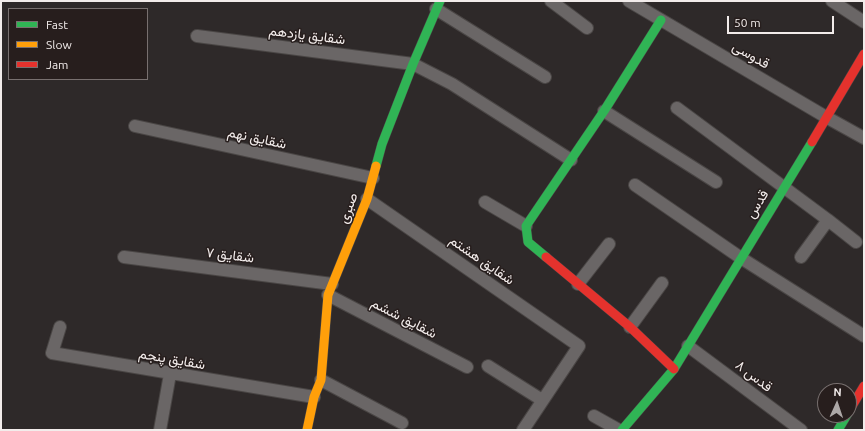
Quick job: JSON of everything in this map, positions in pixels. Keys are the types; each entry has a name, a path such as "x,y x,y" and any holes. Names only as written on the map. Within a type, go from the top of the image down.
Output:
{"street":[{"path":"551,1 587,28"},
{"name":"قدوسی","path":"629,1 864,138"},
{"path":"832,1 864,22"},
{"path":"438,5 545,77"},
{"name":"صبری","path":"307,430 314,398 321,380 328,295 368,199 382,144 412,64 438,5"},
{"path":"660,20 604,111 526,226 528,242 630,327 674,369"},
{"name":"شقایق یازدهم","path":"197,36 412,64 452,84 571,160"},
{"name":"قدس","path":"621,430 674,369 785,188 864,54"},
{"path":"677,108 856,242"},
{"path":"604,111 716,182"},
{"name":"شقایق نهم","path":"135,126 373,178"},
{"path":"635,185 741,258 864,336"},
{"name":"شقایق هشتم","path":"368,199 579,346 542,400"},
{"path":"485,202 526,226"},
{"path":"801,257 828,220"},
{"path":"578,284 609,244"},
{"name":"شقایق ۷","path":"124,257 332,284"},
{"path":"630,327 662,283"},
{"name":"شقایق ششم","path":"328,295 467,367"},
{"name":"شقایق پنجم","path":"60,327 52,353 314,398"},
{"name":"قدس ۸","path":"688,346 801,430"},
{"path":"488,366 542,400 523,430"},
{"path":"160,430 170,374"},
{"path":"321,380 402,423"},
{"path":"857,398 864,386"},
{"path":"594,416 621,430"}],"traffic: fast":[{"path":"376,166 382,144 413,64 440,1"},
{"path":"546,257 528,242 526,226 604,111 661,20"},
{"path":"622,430 674,369 812,142"},
{"path":"838,430 842,423"}],"traffic: slow":[{"path":"307,430 314,397 321,380 328,295 367,199 376,166"}],"traffic: jam":[{"path":"812,142 864,54"},
{"path":"546,257 630,327 674,369"},
{"path":"857,398 864,386"}]}
